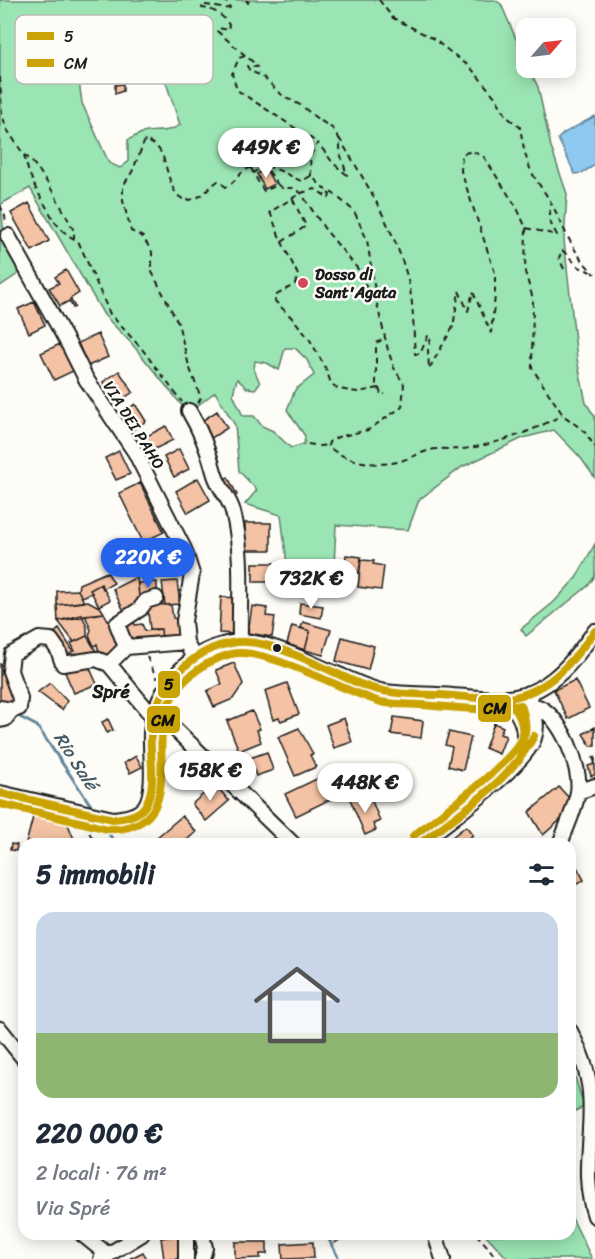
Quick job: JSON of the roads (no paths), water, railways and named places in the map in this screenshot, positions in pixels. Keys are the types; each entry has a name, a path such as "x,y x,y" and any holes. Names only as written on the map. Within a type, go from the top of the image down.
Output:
{"street":[{"name":"VIA DEI PAHO","path":"8,236 86,379 135,452 184,549 192,574 184,614 186,642"},
{"path":"189,411 199,428 216,477 233,510 239,566 240,638"},
{"path":"131,647 117,624 144,606 146,601 156,598"},
{"path":"515,709 560,673 595,631"},
{"path":"0,793 113,819 130,816 145,806 149,797 153,717 172,677 194,659 240,638 385,692 530,699 548,715 570,746 577,766 578,792 562,838"},
{"path":"4,714 20,708 20,698 10,672 12,654 39,639 51,640 63,664 96,659 109,664 153,717 175,729 287,838"},
{"path":"109,664 131,647 186,642 194,659"},
{"path":"502,699 515,709 524,730 524,746 519,761"},
{"path":"427,838 478,797 519,761 528,750 534,739 535,721 530,699"},
{"path":"578,792 595,786"},
{"path":"0,1029 18,1052"},
{"path":"576,1044 582,1055 590,1092 587,1179 595,1216"},
{"path":"88,1240 105,1257 132,1240"},
{"path":"186,1240 187,1257"},
{"path":"203,1240 204,1258"},
{"path":"437,1240 443,1259"}],"water":[{"path":"595,116 595,165 582,173 575,174 558,139 564,133"}],"waterway":[{"name":"Rio Salé","path":"16,715 37,726 94,810"},
{"name":"Rio Salé","path":"101,820 112,838"},
{"name":"Rio Salé","path":"329,1240 339,1259"}],"place":[{"name":"Dosso di Sant'Agata","path":"303,283"}],"district":[{"name":"Spré","path":"111,692"}]}
